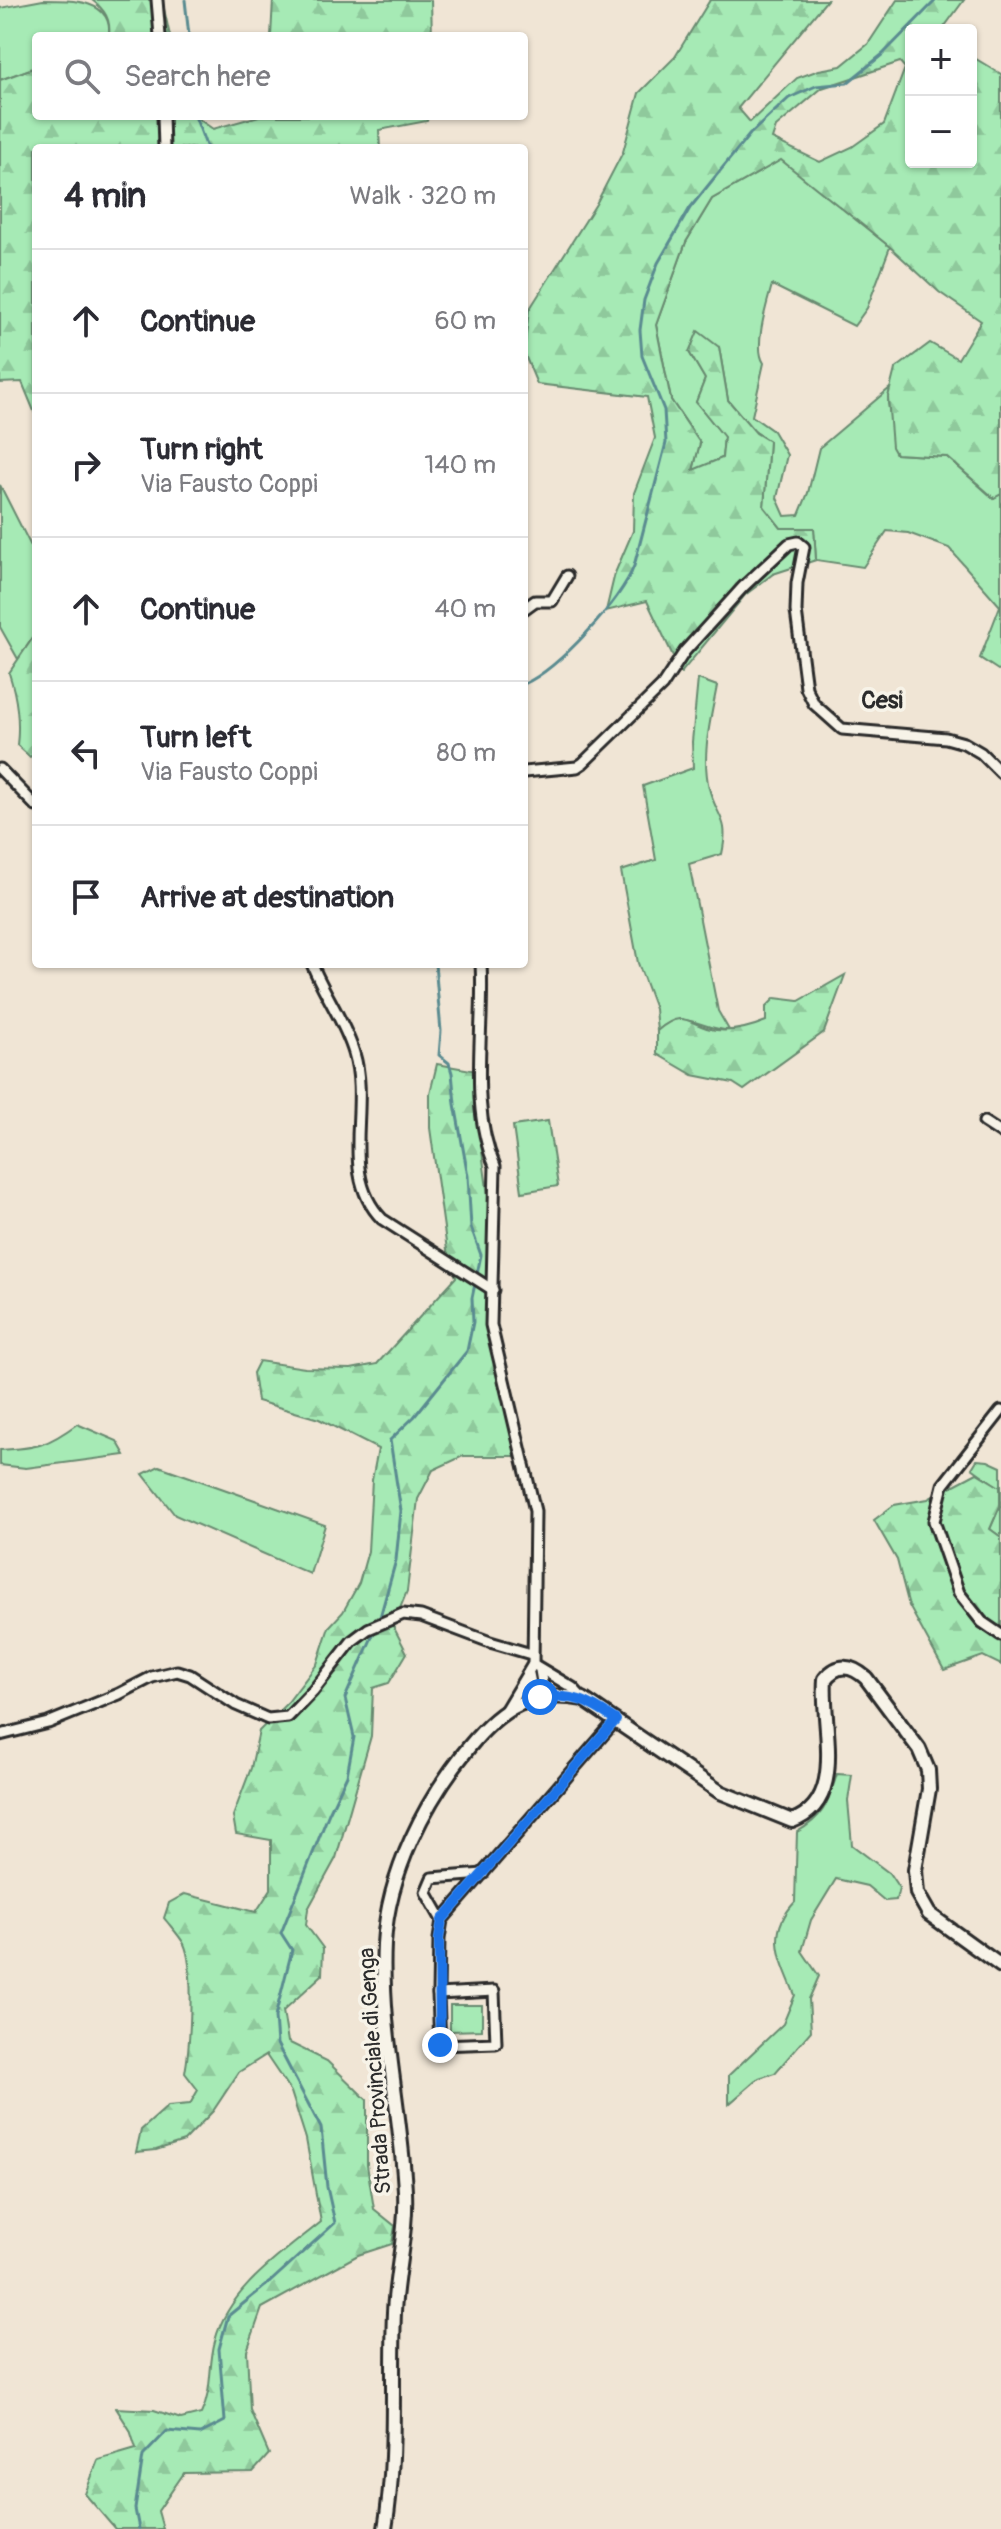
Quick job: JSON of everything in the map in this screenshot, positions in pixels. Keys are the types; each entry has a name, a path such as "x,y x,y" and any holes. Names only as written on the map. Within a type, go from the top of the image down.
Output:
{"main road":[{"name":"Strada Provinciale di Genga","path":"385,2529 392,2455 394,2309 405,2230 405,2191 385,1996 384,1943 391,1899 407,1850 429,1803 485,1728 524,1701 562,1695 583,1699 674,1764 720,1792 792,1821 807,1816 817,1805 825,1787 828,1744 825,1679 832,1671 842,1667 856,1669 919,1749 928,1770 929,1789 915,1870 917,1893 929,1914 1001,1966"}],"street":[{"path":"157,0 160,32"},
{"path":"163,120 164,144"},
{"path":"528,772 577,767 583,763 662,686 685,651 743,587 789,544 798,542 804,547 797,583 798,625 806,688 814,704 842,729 946,738 964,743 981,753 1001,773"},
{"path":"528,606 537,600 552,601 567,576"},
{"path":"0,769 32,802"},
{"path":"314,968 355,1054 359,1162 362,1190 370,1206 382,1219 490,1288"},
{"path":"481,968 482,1109 487,1147 495,1166 491,1325 535,1511 533,1666 543,1688 540,1697"},
{"path":"984,1122 1001,1133"},
{"path":"1001,1411 943,1485 934,1521 959,1593 982,1622 1001,1635"},
{"path":"0,1735 48,1723 152,1677 177,1671 190,1675 236,1705 268,1719 288,1717 352,1641 368,1629 403,1614 421,1616 490,1642 573,1688 583,1699"},
{"path":"504,1712 533,1666"},
{"path":"438,1994 494,1991 496,2043 440,2045 438,1994 442,1920 616,1720"},
{"path":"442,1920 426,1892 432,1878 483,1874"}],"green space":[{"path":"43,0 89,4 105,15 109,32 32,32 32,68 0,80 0,8"},
{"path":"92,0 162,0 169,32 109,32 106,15"},
{"path":"273,0 431,0 432,32 271,32"},
{"path":"710,0 827,0 738,108 750,122 797,78 841,66 868,44 897,0 964,0 946,24 905,24 905,68 905,96 905,168 977,168 977,60 1001,74 1001,494 994,498 947,457 896,454 892,447 888,397 895,369 930,343 958,359 981,321 939,292 890,247 781,160 712,199 686,242 656,325 671,400 700,443 693,470 722,458 724,437 696,402 705,379 689,352 698,331 719,347 728,400 756,433 769,441 764,507 781,528 814,528 816,560 773,574 745,595 681,673 647,601 606,611 615,573 633,531 634,493 655,438 647,397 537,384 528,363 529,310 596,204 623,152 639,93 675,57","holes":["900,62 905,68 884,124 852,147 820,162 772,139 776,127 822,88"]},
{"path":"32,68 32,120 200,120 213,129 245,120 427,120 379,130 380,144 32,144 32,406 22,382 0,383 0,80"},
{"path":"782,159 890,247 867,308 854,326 772,285 760,336 764,363 752,416 773,431 787,455 777,498 785,516 799,515 819,448 890,388 888,403 896,454 947,457 993,498 1001,494 1001,669 980,658 1000,606 949,548 908,533 887,531 863,567 816,560 814,528 781,528 764,506 769,441 753,430 728,400 719,347 689,352 705,379 696,402 724,436 722,458 693,471 700,443 671,400 656,325 686,242 712,199"},
{"path":"0,485 32,548 32,639 18,659 0,627"},
{"path":"32,639 30,757 17,745 17,709 9,673"},
{"path":"698,679 717,686 706,762 709,788 724,825 724,842 722,854 689,864 718,1011 729,1030 676,1020 657,1031 655,1009 638,963 621,871 656,860 643,786 693,768 692,742"},
{"path":"845,975 824,1032 744,1090 733,1083 693,1075 657,1054 657,1031 674,1020 687,1020 716,1030 747,1027 766,1021 766,1007 775,998 799,1001"},
{"path":"437,1064 477,1071 477,1114 490,1211 495,1327 526,1456 463,1456 433,1470 418,1499 407,1591 393,1626 407,1653 389,1683 373,1688 371,1736 336,1858 308,1909 306,1925 323,1948 322,1975 283,2011 288,2042 327,2061 367,2100 367,2165 374,2209 395,2226 392,2244 358,2255 262,2308 247,2351 250,2410 269,2454 253,2472 184,2473 158,2511 163,2529 115,2529 85,2494 98,2460 136,2449 130,2430 116,2408 154,2410 181,2419 201,2414 207,2396 215,2341 232,2305 258,2274 321,2222 306,2139 291,2092 266,2055 239,2072 213,2111 184,2141 156,2150 136,2152 141,2130 168,2106 190,2104 198,2090 185,2073 190,2026 190,1970 184,1944 164,1918 169,1903 185,1894 256,1912 271,1889 271,1840 236,1834 233,1816 251,1768 259,1731 288,1702 317,1664 329,1627 343,1612 359,1583 368,1551 372,1480 378,1449 319,1419 257,1401 253,1373 259,1361 305,1368 351,1369 377,1364 456,1277 448,1257 430,1128 430,1093"},
{"path":"548,1121 558,1186 522,1192 513,1126"},
{"path":"77,1424 117,1441 125,1455 26,1468 0,1465 0,1450 41,1444"},
{"path":"977,1460 1001,1467 1001,1537 990,1529 1000,1506 1000,1488 972,1468"},
{"path":"159,1466 325,1525 310,1574 175,1515 143,1474"},
{"path":"977,1473 1000,1487 1000,1506 990,1529 1001,1537 1001,1665 983,1656 944,1670 909,1606 897,1560 874,1520 894,1505 928,1499"},
{"path":"837,1774 852,1775 848,1801 852,1845 889,1873 899,1888 896,1900 885,1901 867,1886 836,1879 811,1920 802,1951 819,1976 809,1999 811,2031 775,2073 759,2078 729,2104 729,2075 783,2024 795,1995 781,1959 778,1936 780,1925 795,1902 797,1832 820,1814"},
{"path":"450,2005 482,2005 482,2030 450,2031"}],"waterway":[{"path":"185,0 189,32"},
{"path":"528,682 554,664 587,632 616,597 634,566 666,443 664,410 642,356 640,330 644,300 658,263 690,208 750,134 789,98 816,86 847,83 883,54 936,0"},
{"path":"196,120 206,144"},
{"path":"379,1621 396,1560 401,1511 390,1440 414,1417 467,1351 473,1322 472,1298 481,1255 471,1227 468,1176 452,1073 449,1063 439,1055 441,1031 435,968"},
{"path":"139,2529 135,2509 143,2456 167,2431 200,2434 225,2421 219,2349 228,2316 335,2223 327,2187 321,2128 277,2044 275,2017 292,1950 281,1933 347,1775 354,1737 345,1698 376,1628"}],"district":[{"name":"Cesi","path":"882,700"}],"route":[{"path":"440,2045 438,1994 442,1920 616,1720 583,1699 562,1695 540,1697"}]}
